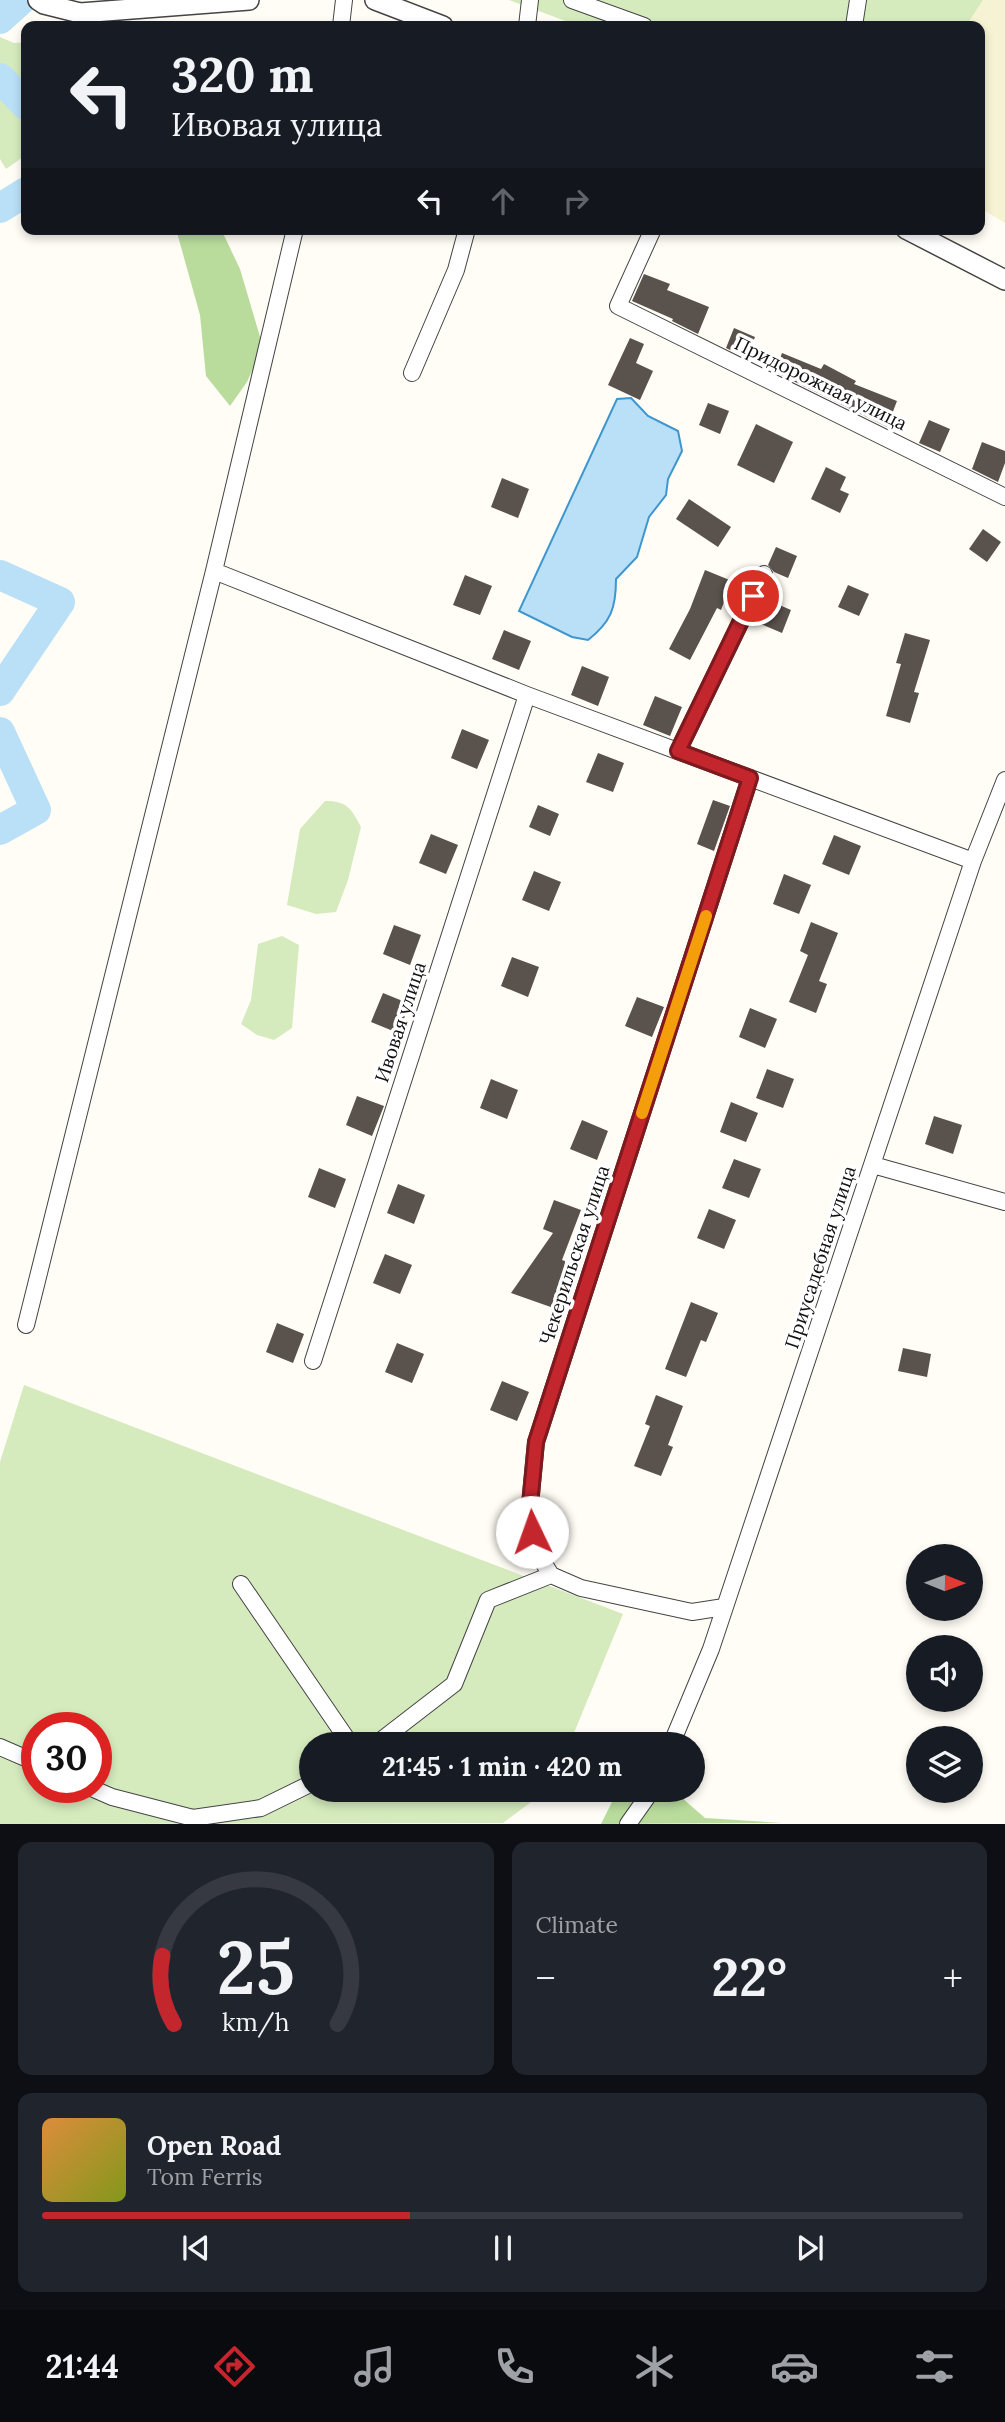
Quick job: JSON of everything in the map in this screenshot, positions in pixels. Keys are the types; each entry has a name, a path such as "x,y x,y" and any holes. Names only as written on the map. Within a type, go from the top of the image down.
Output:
{"street":[{"path":"41,2 79,13 249,0"},
{"path":"342,21 344,0"},
{"path":"375,0 430,21"},
{"path":"528,21 530,0"},
{"path":"572,0 630,21"},
{"path":"855,21 858,0"},
{"path":"26,1325 214,571 294,235"},
{"path":"412,373 456,270 465,235"},
{"name":"Придорожная улица","path":"650,235 618,306 1005,497"},
{"path":"918,235 1005,280"},
{"path":"214,571 527,695 973,860"},
{"path":"678,751 764,574"},
{"name":"Ивовая улица","path":"313,1361 527,695"},
{"name":"Чекерильская улица","path":"551,1575 535,1549 529,1515 536,1442 750,778"},
{"name":"Приусадебная улица","path":"676,1732 711,1649 973,860 1005,780"},
{"path":"873,1165 1005,1202"},
{"path":"392,1732 453,1684 488,1600 551,1575 581,1588 692,1612 724,1607"},
{"path":"242,1584 342,1732"},
{"path":"0,1747 21,1756"},
{"path":"112,1797 193,1818 261,1808 299,1789"},
{"path":"628,1824 644,1802"}],"shaded area":[{"path":"983,0 1005,0 1005,223 985,211 985,21 969,21"}],"green space":[{"path":"509,0 983,0 969,21 566,21"},
{"path":"0,37 14,43 21,42 21,158 6,169 0,159"},
{"path":"178,235 224,235 240,269 263,347 247,382 230,406 206,376 200,315"},
{"path":"325,801 338,802 348,807 361,827 348,880 336,912 316,914 287,905 300,829"},
{"path":"282,936 299,945 292,1028 274,1040 257,1035 241,1024 251,1000 258,944"},
{"path":"24,1385 623,1614 574,1732 299,1732 299,1802 531,1802 503,1823 0,1824 0,1462"},
{"path":"612,1802 687,1802 705,1818 782,1823 601,1824"}],"water":[{"path":"631,398 648,416 678,431 682,451 668,479 666,495 649,517 637,557 616,579 611,614 588,640 572,637 519,611 617,399"}],"building":[{"path":"644,274 670,284 667,290 709,307 698,334 672,321 673,319 632,301"},
{"path":"734,328 755,337 747,358 726,348"},
{"path":"630,338 644,344 636,363 653,371 640,400 608,385"},
{"path":"782,353 821,369 824,364 856,381 854,384 897,401 887,427 775,372"},
{"path":"708,403 729,411 720,434 699,425"},
{"path":"929,420 950,429 940,452 919,443"},
{"path":"756,424 793,442 774,483 737,465"},
{"path":"982,442 1005,451 1005,463 998,482 972,469"},
{"path":"826,467 846,477 840,490 849,494 840,513 811,499"},
{"path":"502,478 529,489 518,518 491,507"},
{"path":"689,499 731,527 718,547 676,519"},
{"path":"983,529 1001,542 987,562 969,549"},
{"path":"776,547 797,556 788,578 774,572 768,565"},
{"path":"705,570 732,581 721,610 717,608 690,660 669,649 690,609"},
{"path":"465,575 492,586 480,615 453,605"},
{"path":"848,585 869,594 859,616 838,607"},
{"path":"770,601 791,610 782,633 761,624"},
{"path":"504,630 531,641 519,670 492,659"},
{"path":"905,633 930,640 914,692 919,693 910,723 886,716 901,664 896,663"},
{"path":"582,666 609,677 598,706 571,695"},
{"path":"655,696 682,707 670,736 643,725"},
{"path":"462,729 489,740 477,769 451,758"},
{"path":"598,753 624,763 613,792 586,782"},
{"path":"713,800 730,806 714,851 697,844"},
{"path":"538,805 559,814 550,836 529,827"},
{"path":"431,834 458,845 446,874 419,863"},
{"path":"834,835 861,846 849,875 822,864"},
{"path":"534,871 561,882 549,911 522,900"},
{"path":"784,874 811,885 799,914 773,904"},
{"path":"811,922 838,933 819,981 827,984 816,1013 789,1002 808,955 800,951"},
{"path":"394,925 421,935 410,965 383,954"},
{"path":"512,957 539,967 528,997 501,986"},
{"path":"383,993 410,1004 398,1033 371,1022"},
{"path":"637,997 664,1007 652,1037 625,1026"},
{"path":"750,1008 777,1019 765,1048 739,1037"},
{"path":"767,1069 794,1079 783,1108 756,1098"},
{"path":"491,1079 518,1090 507,1119 480,1108"},
{"path":"357,1096 384,1106 372,1136 346,1125"},
{"path":"731,1102 758,1113 746,1142 720,1132"},
{"path":"934,1116 962,1125 953,1154 925,1144"},
{"path":"582,1120 608,1131 597,1160 570,1149"},
{"path":"734,1159 761,1169 749,1198 722,1188"},
{"path":"319,1168 346,1179 335,1208 308,1197"},
{"path":"398,1184 425,1195 414,1224 387,1213"},
{"path":"554,1200 581,1210 562,1260 565,1261 562,1311 511,1293 553,1233 543,1229"},
{"path":"709,1209 736,1220 724,1249 697,1238"},
{"path":"385,1254 412,1265 400,1294 373,1283"},
{"path":"691,1302 718,1313 706,1342 701,1340 686,1377 665,1369"},
{"path":"277,1323 304,1334 293,1363 266,1352"},
{"path":"397,1343 424,1354 412,1383 385,1372"},
{"path":"903,1348 931,1354 927,1377 898,1371"},
{"path":"502,1381 529,1392 517,1421 490,1410"},
{"path":"656,1395 683,1406 668,1445 673,1447 661,1476 634,1466 650,1426 645,1424"}],"waterway":[{"path":"0,19 21,0"},
{"path":"0,78 21,100"},
{"path":"0,208 21,195"},
{"path":"0,575 60,602 0,691"},
{"path":"0,732 36,810 0,830"}],"slow traffic":[{"path":"642,1113 706,916"}],"route":[{"path":"532,1532 529,1515 536,1442 750,778 678,751 753,596"}]}
